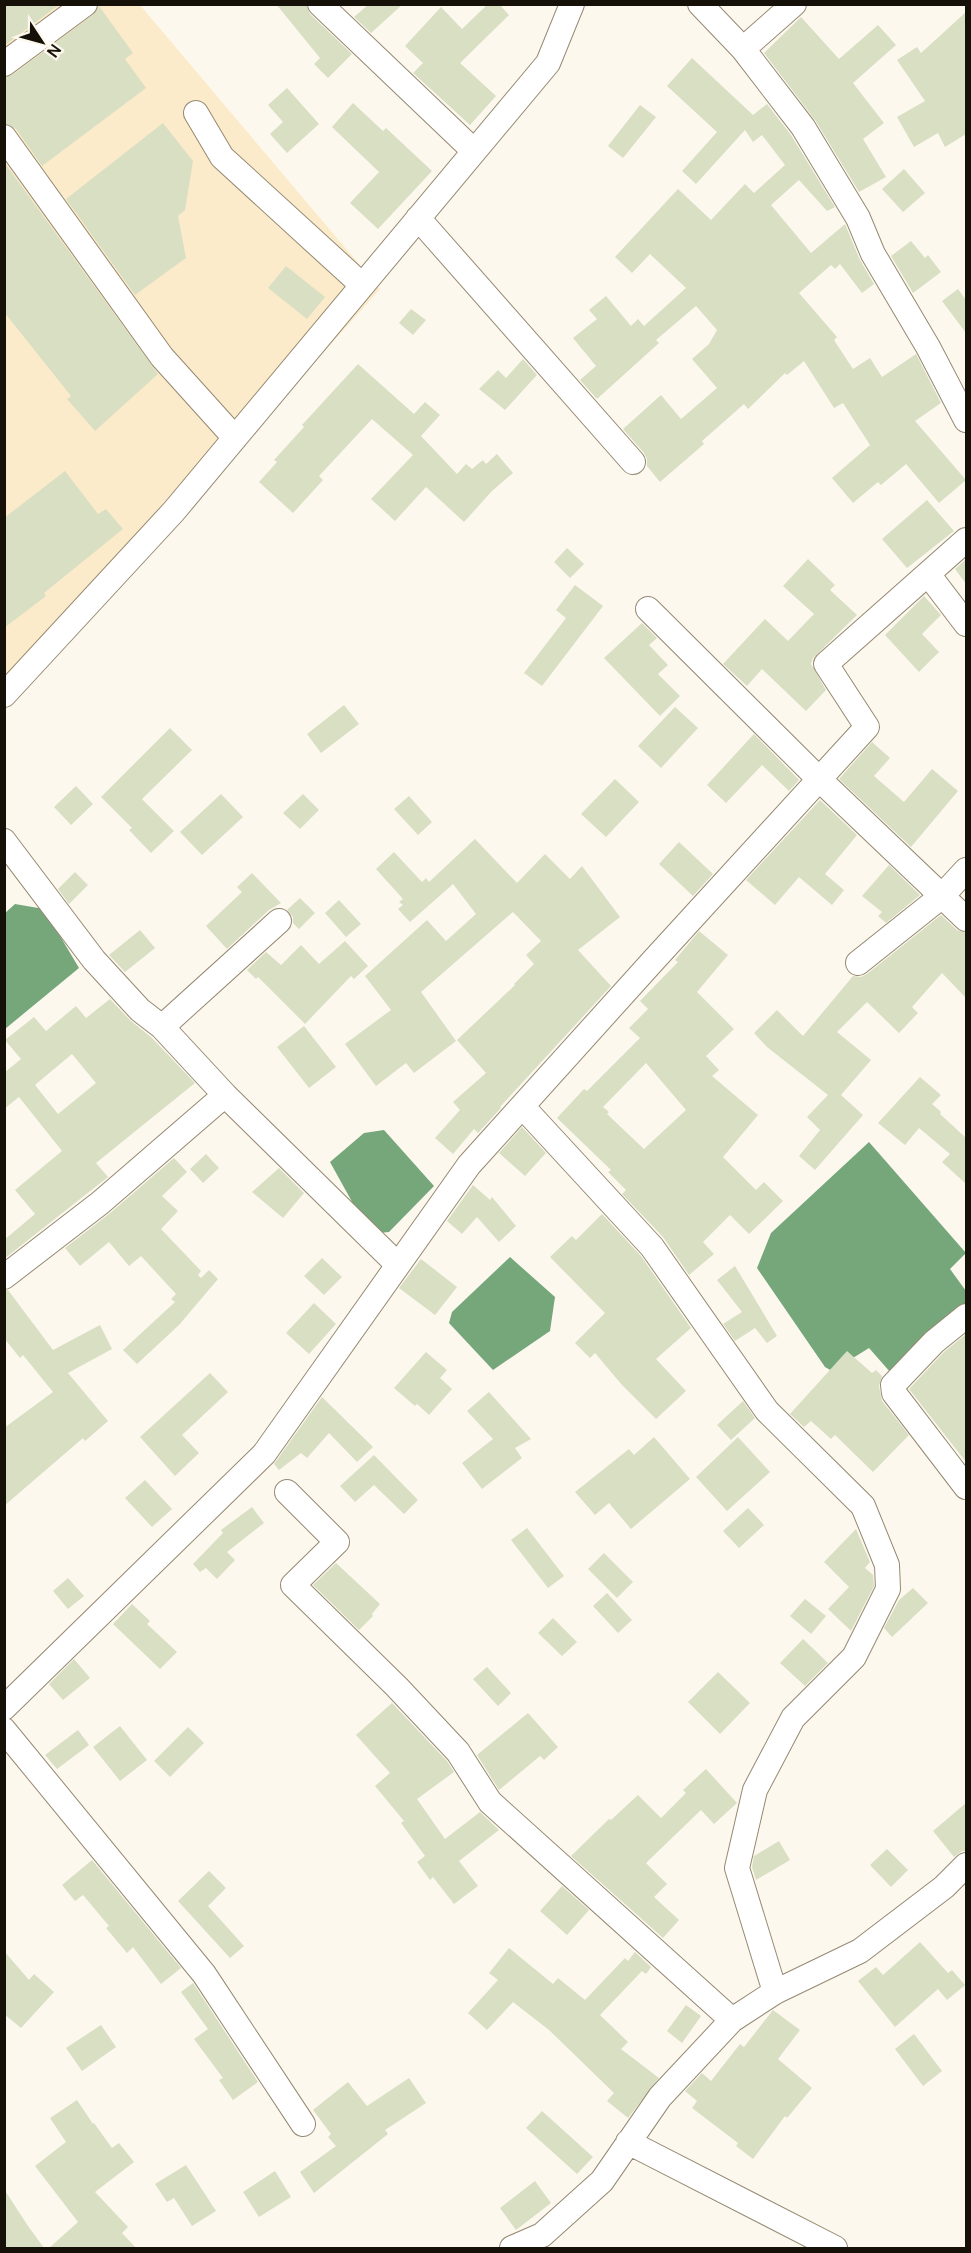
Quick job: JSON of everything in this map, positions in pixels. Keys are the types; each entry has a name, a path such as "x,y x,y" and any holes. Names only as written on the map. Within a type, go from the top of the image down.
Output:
{"street":[{"path":"4,64 85,4"},
{"path":"320,4 474,151"},
{"path":"4,694 174,512 548,63 572,4"},
{"path":"700,4 743,49 803,127 858,218 873,254 928,347 966,420"},
{"path":"743,49 794,4"},
{"path":"196,112 222,156 362,285"},
{"path":"4,137 162,357 235,438"},
{"path":"418,218 633,462"},
{"path":"4,1708 264,1454 469,1165 867,727 826,664 966,540"},
{"path":"928,574 966,624"},
{"path":"648,609 819,779 966,919"},
{"path":"4,841 94,960 140,1010 162,1027 225,1095 398,1264"},
{"path":"858,963 942,896 966,870"},
{"path":"162,1027 279,921"},
{"path":"4,1277 100,1203 225,1095"},
{"path":"522,1106 652,1247 767,1411 863,1506 887,1565 888,1589 854,1657 793,1718 755,1790 737,1868 775,1992"},
{"path":"966,1316 934,1342 893,1385 894,1393 966,1488"},
{"path":"287,1492 337,1542 293,1585 458,1752 490,1802 732,2020"},
{"path":"4,1730 204,1974 303,2124"},
{"path":"512,2248 542,2235 602,2181 660,2097 732,2020 775,1992 860,1951 944,1887 966,1865"},
{"path":"628,2142 835,2248"}],"shaded area":[{"path":"5,5 140,5 380,289 5,710"},
{"path":"15,904 44,909 79,968 5,1029 4,914"},
{"path":"384,1130 434,1186 389,1232 379,1233 356,1209 330,1162 364,1133"},
{"path":"869,1142 966,1253 950,1269 966,1291 966,1323 891,1373 869,1348 832,1371 825,1367 757,1268 771,1233"},
{"path":"510,1257 555,1297 550,1331 493,1370 449,1323 452,1312"}],"building":[{"path":"4,4 60,4 4,46"},
{"path":"276,4 306,4 310,14 352,54 328,78 314,64 320,58"},
{"path":"369,4 403,4 371,33 354,17"},
{"path":"488,4 499,4 509,15 460,63 496,96 470,125 413,73 423,63 405,46 441,7 462,29"},
{"path":"99,6 133,53 125,59 146,88 42,166 16,129 4,123 4,78 12,75 93,15"},
{"path":"966,12 966,134 945,147 938,133 914,147 897,117 925,101 897,60 917,47 921,53"},
{"path":"801,17 839,59 878,25 896,45 853,83 884,123 863,139 886,177 859,192 815,120 764,53"},
{"path":"692,58 753,115 767,104 791,135 835,207 827,211 799,180 771,205 811,253 845,224 860,260 874,284 862,293 840,264 835,269 831,265 799,293 837,337 834,340 853,369 870,358 882,377 916,354 941,403 915,421 966,480 939,503 906,464 881,485 878,482 853,503 832,478 870,445 843,403 834,408 804,361 787,375 785,373 748,409 744,404 702,441 704,444 660,482 647,466 644,453 623,429 661,395 681,419 717,388 692,359 709,344 717,330 696,306 656,340 659,343 597,399 580,380 596,366 573,338 597,319 589,310 606,296 631,326 638,319 644,326 686,288 650,254 632,273 615,257 678,189 711,220 745,184 754,193 785,165 762,135 753,142 745,130 696,184 682,171 717,132 667,86"},
{"path":"287,88 319,124 287,153 270,134 283,122 268,105"},
{"path":"353,103 383,131 386,128 432,171 378,229 350,203 379,172 332,127"},
{"path":"640,105 656,117 623,158 608,146"},
{"path":"163,123 193,161 185,210 178,216 186,258 135,295 66,199"},
{"path":"4,162 158,374 95,431 67,399 71,396 4,312"},
{"path":"904,169 925,193 903,212 882,189"},
{"path":"911,241 925,258 928,255 941,272 913,293 891,256"},
{"path":"286,266 325,297 307,319 268,288"},
{"path":"958,289 966,300 966,333 942,301"},
{"path":"411,309 426,320 413,335 399,323"},
{"path":"523,359 537,375 505,410 479,389 498,370 506,378"},
{"path":"358,364 414,414 425,402 440,415 421,436 457,474 466,464 472,469 483,460 486,464 497,454 513,473 492,491 464,522 426,487 395,521 371,499 413,455 372,419 319,476 323,480 293,513 259,482 277,462 274,460 304,427 302,425"},
{"path":"65,471 98,514 106,509 123,529 44,593 46,596 4,628 4,518"},
{"path":"927,500 954,531 907,568 882,539"},
{"path":"567,548 584,564 570,578 554,562"},
{"path":"808,559 835,585 830,590 857,615 813,658 811,664 826,690 806,711 762,669 747,686 723,664 765,619 788,641 814,614 783,586"},
{"path":"966,559 966,584 955,569"},
{"path":"575,585 603,606 542,686 524,673 566,618 556,610"},
{"path":"924,596 941,615 922,634 939,652 919,672 885,635"},
{"path":"642,623 657,638 649,645 668,665 658,674 680,696 660,716 604,658"},
{"path":"344,705 359,724 321,753 307,734"},
{"path":"675,707 698,728 661,768 638,746"},
{"path":"170,728 192,750 142,799 174,831 151,853 129,830 132,828 101,797"},
{"path":"754,734 799,780 789,791 762,765 726,803 707,785"},
{"path":"872,742 890,758 874,776 904,802 932,769 958,791 911,847 839,779"},
{"path":"615,779 639,802 606,837 581,814"},
{"path":"76,786 93,804 71,825 54,807"},
{"path":"221,794 243,817 202,855 180,832"},
{"path":"303,794 319,810 300,829 283,813"},
{"path":"409,796 432,822 418,835 394,809"},
{"path":"820,800 857,835 825,874 844,890 832,905 799,877 775,905 746,880"},
{"path":"475,839 517,883 545,854 570,879 582,866 620,917 578,950 611,986 478,1133 474,1129 453,1154 435,1138 460,1110 453,1102 486,1073 457,1040 534,964 526,955 541,941 513,912 421,992 456,1041 414,1073 406,1063 376,1086 345,1044 391,1010 365,976 427,920 446,941 476,914 453,884 410,922 398,909 403,905 399,902 403,899 376,869 394,852 422,882 426,878 429,882"},
{"path":"679,842 713,874 693,896 659,864"},
{"path":"889,865 920,895 886,923 878,916 882,912 862,896"},
{"path":"75,872 88,885 69,904 58,889"},
{"path":"252,873 281,903 269,910 227,949 206,926 242,892 237,887"},
{"path":"300,898 315,913 299,929 293,923 293,917 287,910"},
{"path":"339,900 361,924 346,937 325,913"},
{"path":"941,915 957,930 966,933 966,998 942,973 912,1007 918,1013 899,1033 867,1002 837,1032 871,1060 841,1095 863,1115 815,1170 799,1156 820,1130 807,1117 828,1095 767,1047 754,1033 777,1010 803,1036 853,976 861,977 867,974"},
{"path":"140,930 155,948 125,972 109,955"},
{"path":"699,931 728,955 697,992 734,1029 706,1056 719,1070 712,1076 758,1115 723,1157 756,1190 764,1182 783,1201 749,1234 730,1215 703,1242 714,1254 689,1275 663,1237 622,1194 626,1190 608,1172 611,1170 557,1118 584,1089 587,1091 640,1038 629,1028 648,1009 640,1001 678,962 675,960","holes":["646,1063 686,1110 644,1149 607,1114 609,1112 603,1107"]},
{"path":"345,941 368,966 354,979 351,976 305,1024 258,977 256,979 247,970 266,952 281,965 301,945 319,964"},
{"path":"110,999 195,1083 96,1163 108,1177 4,1259 4,1240 35,1214 15,1190 62,1151 19,1097 4,1109 4,1073 21,1059 5,1040 34,1017 46,1031 76,1006 86,1018","holes":["72,1054 96,1083 58,1114 35,1085"]},
{"path":"304,1026 336,1067 309,1088 277,1047"},
{"path":"920,1077 941,1095 932,1104 965,1137 966,1135 966,1184 942,1162 950,1154 919,1128 905,1145 878,1123"},
{"path":"522,1127 546,1153 525,1176 499,1153"},
{"path":"206,1154 219,1168 203,1183 190,1169"},
{"path":"174,1158 187,1172 162,1196 178,1211 161,1229 201,1271 198,1275 201,1278 209,1270 218,1279 179,1325 137,1364 123,1350 175,1302 171,1299 176,1294 141,1256 129,1266 109,1242 80,1266 65,1248"},
{"path":"279,1168 304,1193 283,1218 252,1192"},
{"path":"473,1185 490,1200 492,1197 516,1226 499,1242 477,1217 462,1234 447,1221"},
{"path":"602,1214 641,1256 691,1328 656,1359 686,1391 656,1419 622,1385 595,1353 590,1358 575,1343 605,1313 550,1257 572,1236 576,1240"},
{"path":"322,1258 342,1277 324,1295 304,1276"},
{"path":"421,1259 457,1287 435,1315 399,1288"},
{"path":"735,1266 777,1336 767,1343 755,1328 735,1341 723,1324 742,1312 717,1280"},
{"path":"8,1290 53,1350 100,1325 112,1349 68,1373 108,1421 85,1441 83,1438 4,1506 4,1428 53,1392 23,1355 20,1358 4,1338 4,1291"},
{"path":"314,1303 336,1324 309,1354 286,1333"},
{"path":"966,1334 966,1462 909,1389 944,1352"},
{"path":"847,1351 872,1373 876,1370 882,1376 879,1386 882,1401 909,1435 873,1472 835,1435 831,1439 811,1421 804,1427 790,1414"},
{"path":"426,1352 447,1370 440,1378 452,1389 429,1415 394,1388"},
{"path":"210,1373 228,1392 182,1435 199,1453 175,1476 140,1437"},
{"path":"489,1392 531,1439 515,1448 522,1458 482,1489 462,1463 493,1439 467,1411"},
{"path":"322,1397 373,1447 357,1462 329,1433 307,1458 301,1453 279,1470 274,1464"},
{"path":"743,1401 755,1418 731,1440 717,1425"},
{"path":"654,1437 690,1479 631,1529 609,1503 595,1515 575,1492 629,1449 634,1455"},
{"path":"738,1437 770,1472 727,1511 696,1477"},
{"path":"374,1455 418,1500 404,1514 374,1485 355,1502 340,1486"},
{"path":"145,1480 172,1509 152,1527 125,1498"},
{"path":"252,1507 264,1523 227,1552 235,1560 217,1579 206,1568 200,1572 193,1564 223,1533 221,1530"},
{"path":"748,1508 764,1525 739,1548 723,1531"},
{"path":"527,1528 564,1576 548,1588 511,1540"},
{"path":"856,1529 870,1562 865,1568 873,1575 874,1586 851,1631 828,1609 849,1587 824,1562"},
{"path":"604,1553 633,1582 617,1598 588,1569"},
{"path":"336,1563 380,1604 372,1614 373,1616 359,1630 313,1585"},
{"path":"68,1578 84,1596 68,1609 53,1591"},
{"path":"913,1588 928,1603 892,1637 884,1628 899,1600"},
{"path":"607,1593 632,1620 618,1633 593,1606"},
{"path":"805,1599 826,1616 811,1634 790,1616"},
{"path":"132,1604 150,1621 147,1624 177,1652 160,1669 113,1624"},
{"path":"553,1618 577,1642 562,1656 538,1633"},
{"path":"803,1639 828,1663 805,1686 780,1663"},
{"path":"74,1659 90,1678 63,1700 49,1684"},
{"path":"487,1667 511,1693 498,1706 473,1679"},
{"path":"718,1672 750,1703 720,1734 688,1702"},
{"path":"392,1703 447,1761 454,1772 417,1799 445,1839 480,1812 499,1830 459,1861 478,1886 454,1904 433,1877 430,1880 417,1862 425,1856 401,1823 404,1821 375,1786 390,1773 356,1735"},
{"path":"528,1713 558,1747 544,1760 540,1756 499,1790 477,1755"},
{"path":"120,1726 147,1760 120,1781 93,1747"},
{"path":"188,1727 204,1743 170,1777 154,1761"},
{"path":"78,1730 89,1745 57,1769 45,1755"},
{"path":"706,1769 737,1803 714,1824 701,1810 646,1863 667,1884 654,1897 679,1920 663,1938 571,1856 638,1795 661,1818 686,1793 683,1790"},
{"path":"966,1803 966,1851 954,1857 933,1831"},
{"path":"779,1841 790,1860 756,1880 752,1867 754,1856"},
{"path":"887,1849 908,1870 891,1887 870,1865"},
{"path":"92,1860 181,1968 161,1984 133,1947 127,1953 106,1928 109,1926 83,1895 75,1901 62,1885"},
{"path":"209,1871 226,1888 208,1906 244,1946 230,1958 178,1901"},
{"path":"562,1886 589,1910 567,1935 540,1911"},
{"path":"920,1942 948,1973 952,1970 965,1985 947,2000 938,1989 895,2027 858,1981 876,1967 883,1975"},
{"path":"509,1948 553,1984 558,1978 585,2000 625,1958 628,1961 635,1952 651,1967 646,1974 642,1971 600,2015 628,2042 621,2049 659,2078 628,2118 607,2101 614,2093 549,2030 513,2002 487,2030 468,2013 498,1980 489,1973"},
{"path":"4,1951 29,1980 34,1974 54,1992 21,2028 4,2014"},
{"path":"193,1983 258,2082 233,2100 219,2080 223,2078 194,2039 208,2029 181,1992"},
{"path":"686,2005 701,2016 682,2043 667,2031"},
{"path":"773,2010 800,2030 778,2059 812,2088 787,2118 785,2116 753,2159 736,2146 738,2143 692,2108 697,2101 685,2091 702,2073 711,2081 740,2044 744,2047"},
{"path":"101,2025 116,2047 82,2071 66,2048"},
{"path":"914,2034 942,2071 923,2086 895,2049"},
{"path":"409,2078 426,2103 385,2130 388,2134 314,2193 300,2172 336,2146 328,2137 331,2134 313,2110 348,2082 367,2106"},
{"path":"77,2100 112,2148 119,2143 134,2162 95,2192 128,2227 122,2233 136,2248 49,2248 78,2222 35,2166 66,2142 50,2118"},
{"path":"542,2111 593,2157 577,2174 526,2128"},
{"path":"186,2165 216,2211 192,2226 174,2198 167,2202 155,2184"},
{"path":"275,2171 291,2197 259,2217 243,2192"},
{"path":"535,2181 551,2203 516,2230 500,2208"},
{"path":"4,2189 28,2226 44,2248 4,2248"}]}
